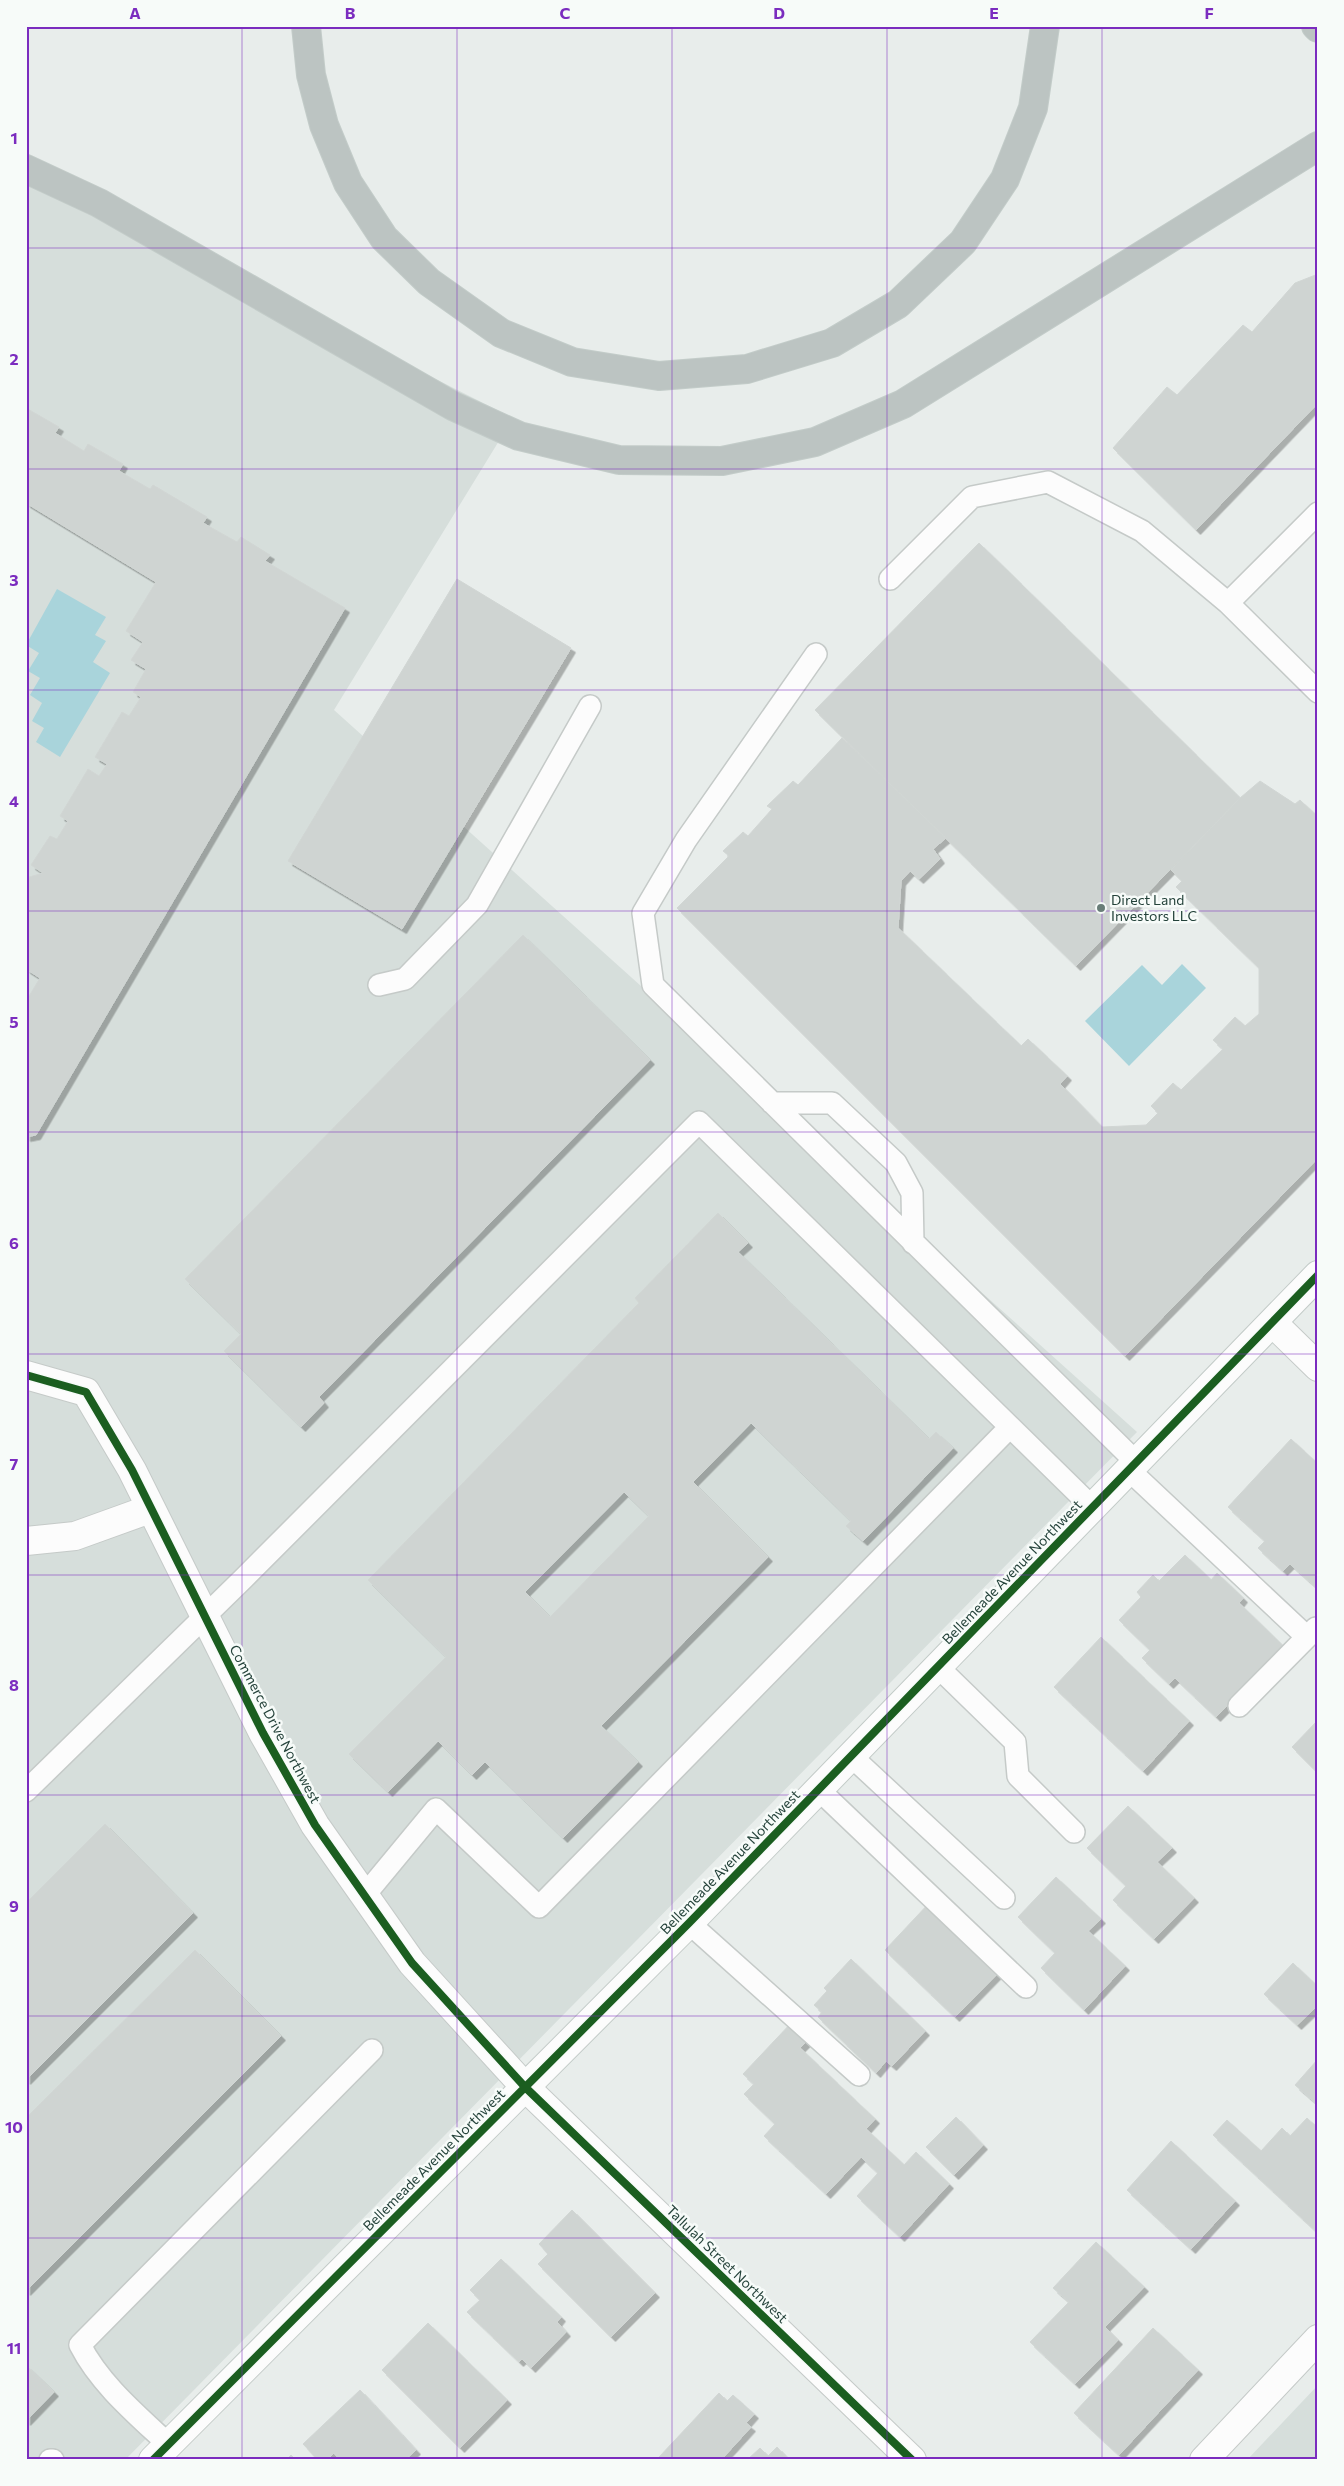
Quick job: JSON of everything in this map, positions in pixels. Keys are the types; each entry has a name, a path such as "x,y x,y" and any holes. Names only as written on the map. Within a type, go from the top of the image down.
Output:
{"highway":[{"path":"306,26 310,75 324,125 348,183 384,238 429,282 502,333 572,362 659,376 747,369 832,342 898,304 963,242 1005,179 1033,108 1045,26"},
{"path":"26,169 99,203 454,406 519,436 619,460 722,461 815,442 903,404 1318,146"}],"street":[{"name":"Bellemeade Avenue Northwest","path":"160,2452 689,1923 1318,1275"},
{"path":"1273,1322 1318,1367"},
{"name":"Commerce Drive Northwest","path":"26,1375 86,1392 132,1470 263,1733 315,1826 412,1963 525,2087"},
{"path":"26,1541 75,1536 150,1509"},
{"name":"Tallulah Street Northwest","path":"525,2087 912,2460"},
{"path":"1204,2460 1318,2339"}],"lane":[{"path":"890,579 972,497 1048,482 1142,531 1228,603 1318,692"},
{"path":"1228,603 1318,513"},
{"path":"816,654 686,840 643,913 653,985 913,1243 1132,1466 1312,1632 1239,1706"},
{"path":"379,985 405,979 477,905 590,706"},
{"path":"772,1103 832,1103 896,1163 912,1193 913,1243"},
{"path":"26,1791 205,1617 700,1122 1092,1507"},
{"path":"364,1896 436,1810 539,1907 1010,1427"},
{"path":"938,1667 1015,1742 1018,1776 1074,1832"},
{"path":"851,1756 1004,1898"},
{"path":"818,1789 1026,1988"},
{"path":"689,1923 859,2075"},
{"path":"160,2452 122,2401 88,2362 80,2344 372,2050"}],"shaded area":[{"path":"26,172 513,418 334,710 1137,1432 125,2460 26,2460"},
{"path":"1318,2385 1318,2460 1247,2460"}],"water":[{"path":"57,589 106,617 95,635 106,641 93,662 110,673 60,757 36,742 44,728 32,721 42,703 30,695 40,678 28,671 39,653 26,645"},
{"path":"1182,964 1206,988 1129,1066 1085,1021 1142,965 1162,985"}],"building":[{"path":"1318,274 1318,403 1196,530 1113,448 1167,387 1177,395 1243,325 1252,332 1295,283"},
{"path":"26,408 59,427 55,433 84,451 88,444 123,464 119,471 150,489 153,485 207,517 203,523 237,542 241,537 270,555 265,561 345,608 36,1135 26,1137 26,1001 40,978 26,969 26,878 43,873 31,865 50,836 57,839 68,821 60,816 88,769 99,776 107,764 95,757 122,712 129,716 141,697 133,692 146,669 131,660 143,642 126,631 156,582 26,503"},
{"path":"979,543 1240,798 1076,966 815,710"},
{"path":"457,579 571,648 402,929 288,861"},
{"path":"842,738 946,838 933,849 940,859 919,879 910,871 901,881 898,928 1021,1046 1028,1039 1067,1076 1060,1084 1102,1127 1146,1125 1158,1113 1151,1106 1173,1083 1181,1090 1223,1049 1213,1040 1235,1017 1245,1026 1259,1014 1259,968 1176,887 1182,881 1171,870 1240,798 1260,781 1295,804 1300,800 1318,817 1318,1158 1125,1356 677,908 729,856 723,851 743,832 748,836 772,809 767,806 793,781 798,785"},
{"path":"523,935 650,1060 319,1397 324,1403 301,1427 224,1351 241,1334 185,1279"},
{"path":"718,1213 748,1243 738,1252 929,1439 936,1432 953,1448 863,1541 846,1526 851,1521 751,1423 693,1482 768,1557 601,1726 638,1762 563,1838 485,1762 472,1775 438,1741 388,1792 349,1754 446,1657 368,1580 639,1303 635,1298","holes":["624,1492 649,1516 550,1617 525,1592"]},
{"path":"1291,1439 1318,1464 1318,1589 1290,1564 1283,1571 1258,1548 1265,1541 1228,1507"},
{"path":"1185,1555 1211,1580 1217,1573 1243,1598 1239,1603 1284,1647 1216,1717 1175,1678 1169,1684 1142,1658 1150,1650 1119,1620 1141,1597 1137,1592 1153,1575 1159,1581"},
{"path":"1101,1637 1189,1721 1143,1771 1054,1687"},
{"path":"1318,1720 1318,1773 1292,1747"},
{"path":"1128,1806 1172,1848 1157,1862 1194,1898 1154,1939 1113,1900 1126,1886 1087,1848"},
{"path":"105,1824 193,1913 26,2080 26,1903"},
{"path":"1056,1877 1101,1919 1088,1931 1125,1966 1084,2010 1041,1968 1055,1953 1018,1917"},
{"path":"931,1901 1002,1969 955,2017 885,1950"},
{"path":"195,1950 281,2036 26,2291 26,2118"},
{"path":"851,1959 925,2031 892,2066 886,2061 876,2073 818,2017 822,2012 814,2005 827,1991 824,1988"},
{"path":"1293,1963 1318,1987 1318,2005 1297,2025 1264,1994"},
{"path":"793,2021 810,2038 800,2048 875,2119 866,2129 904,2165 916,2152 949,2184 900,2237 857,2196 878,2173 861,2157 826,2194 764,2136 775,2124 744,2094 754,2084 743,2074"},
{"path":"1318,2059 1318,2105 1295,2085"},
{"path":"956,2117 983,2145 954,2175 926,2147"},
{"path":"1307,2118 1318,2128 1318,2233 1213,2135 1227,2120 1261,2151 1282,2128 1290,2136"},
{"path":"1171,2141 1235,2201 1191,2249 1127,2190"},
{"path":"572,2210 655,2293 611,2337 538,2264 548,2254 539,2244"},
{"path":"1096,2242 1144,2287 1105,2327 1118,2340 1075,2384 1030,2342 1069,2302 1053,2288"},
{"path":"501,2259 561,2317 557,2322 566,2332 531,2368 522,2359 519,2362 467,2312 480,2300 470,2290"},
{"path":"428,2323 507,2400 460,2448 382,2370"},
{"path":"1153,2328 1198,2370 1119,2455 1074,2413"},
{"path":"26,2365 54,2392 26,2421"},
{"path":"360,2390 416,2450 405,2460 340,2460 334,2453 327,2460 318,2460 303,2444"},
{"path":"719,2393 727,2401 733,2395 754,2414 746,2423 751,2427 721,2460 662,2460 659,2457"},
{"path":"777,2447 789,2460 747,2460 760,2448 768,2456"},
{"path":"291,2455 296,2460 286,2460"}],"cycle path":[{"path":"153,2460 689,1923 1318,1275"},
{"path":"26,1375 86,1392 132,1470 263,1733 315,1825 412,1963 525,2087 912,2460"}],"place":[{"name":"Direct Land Investors LLC","path":"1101,908"}]}
